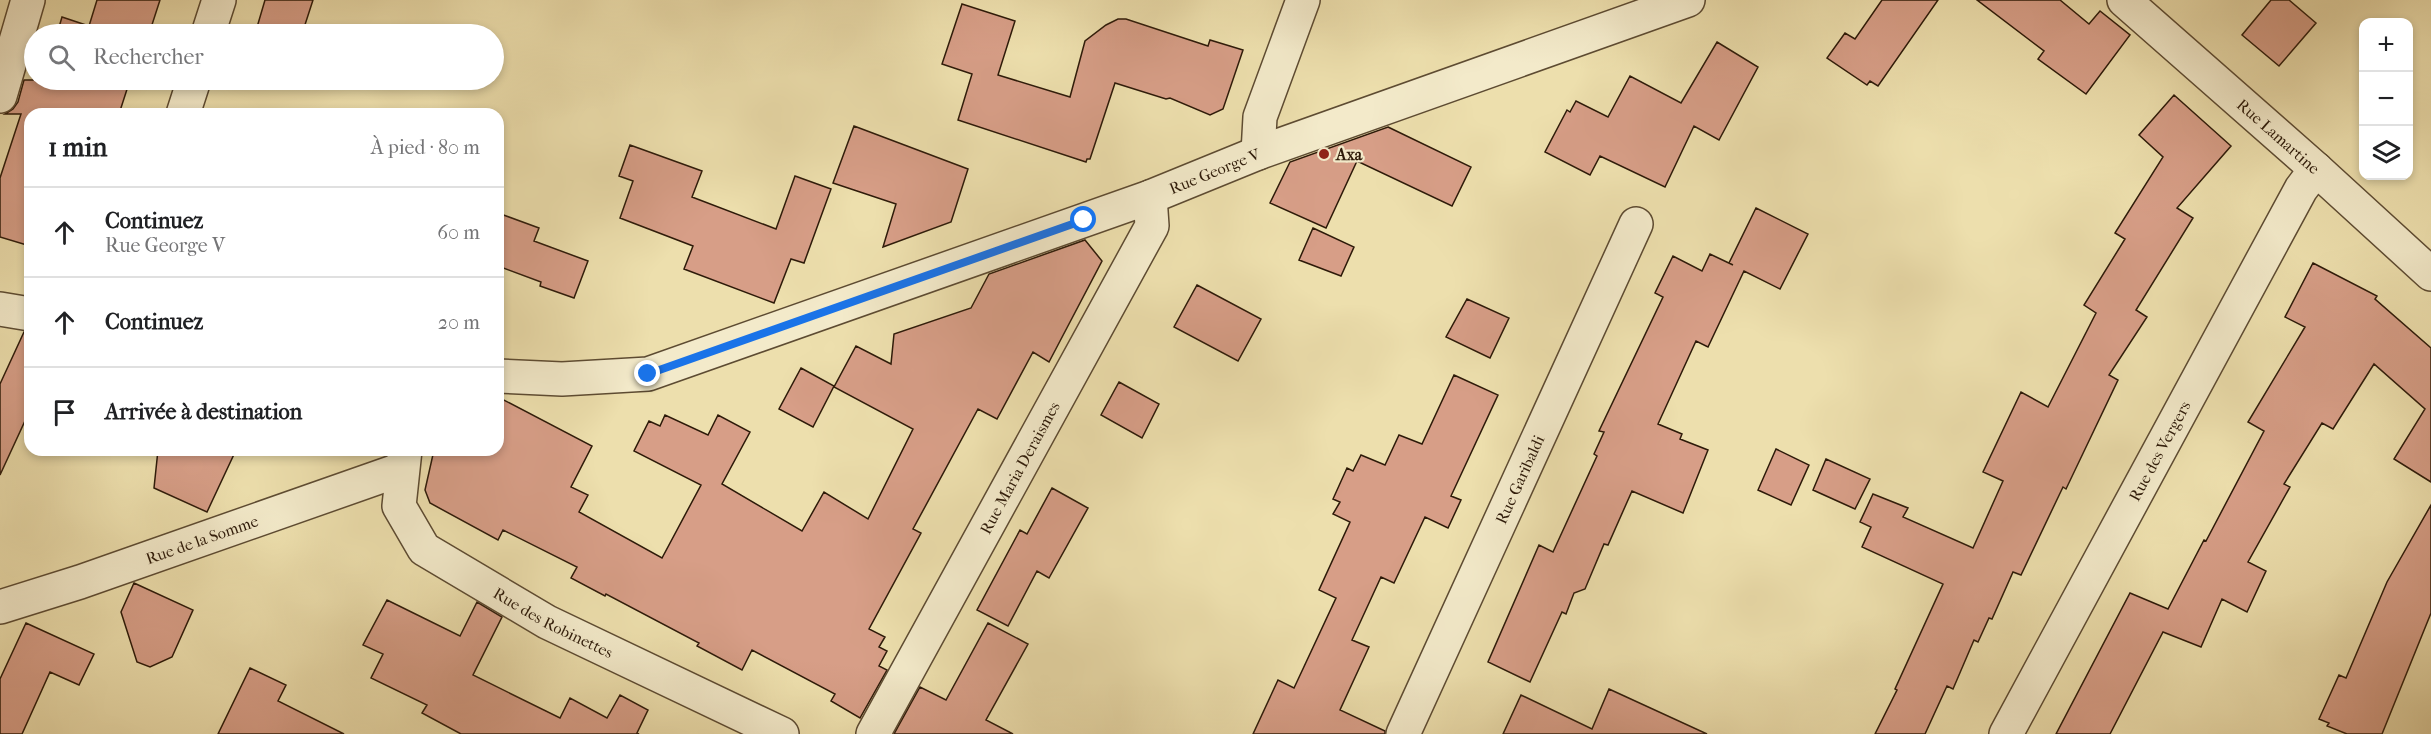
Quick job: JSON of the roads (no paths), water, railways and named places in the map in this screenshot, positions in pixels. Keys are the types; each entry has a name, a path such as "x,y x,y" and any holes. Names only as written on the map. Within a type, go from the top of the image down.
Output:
{"street":[{"path":"0,96 28,0"},
{"path":"211,24 219,0"},
{"path":"1258,153 1260,117 1303,0"},
{"name":"Rue George V","path":"504,376 562,379 648,374 1150,196 1258,153 1688,0"},
{"name":"Rue Lamartine","path":"2124,0 2431,274"},
{"path":"185,108 191,90"},
{"name":"Rue des Vergers","path":"2006,734 2295,200 2316,169"},
{"name":"Rue Maria Deraismes","path":"873,734 1152,226 1150,196"},
{"name":"Rue Garibaldi","path":"1403,734 1636,224"},
{"path":"0,309 24,313"},
{"name":"Rue de la Somme","path":"0,607 80,582 404,459"},
{"name":"Rue des Robinettes","path":"404,459 399,506 424,549 548,622 782,734"}],"place":[{"name":"Axa","path":"1324,154"}]}
